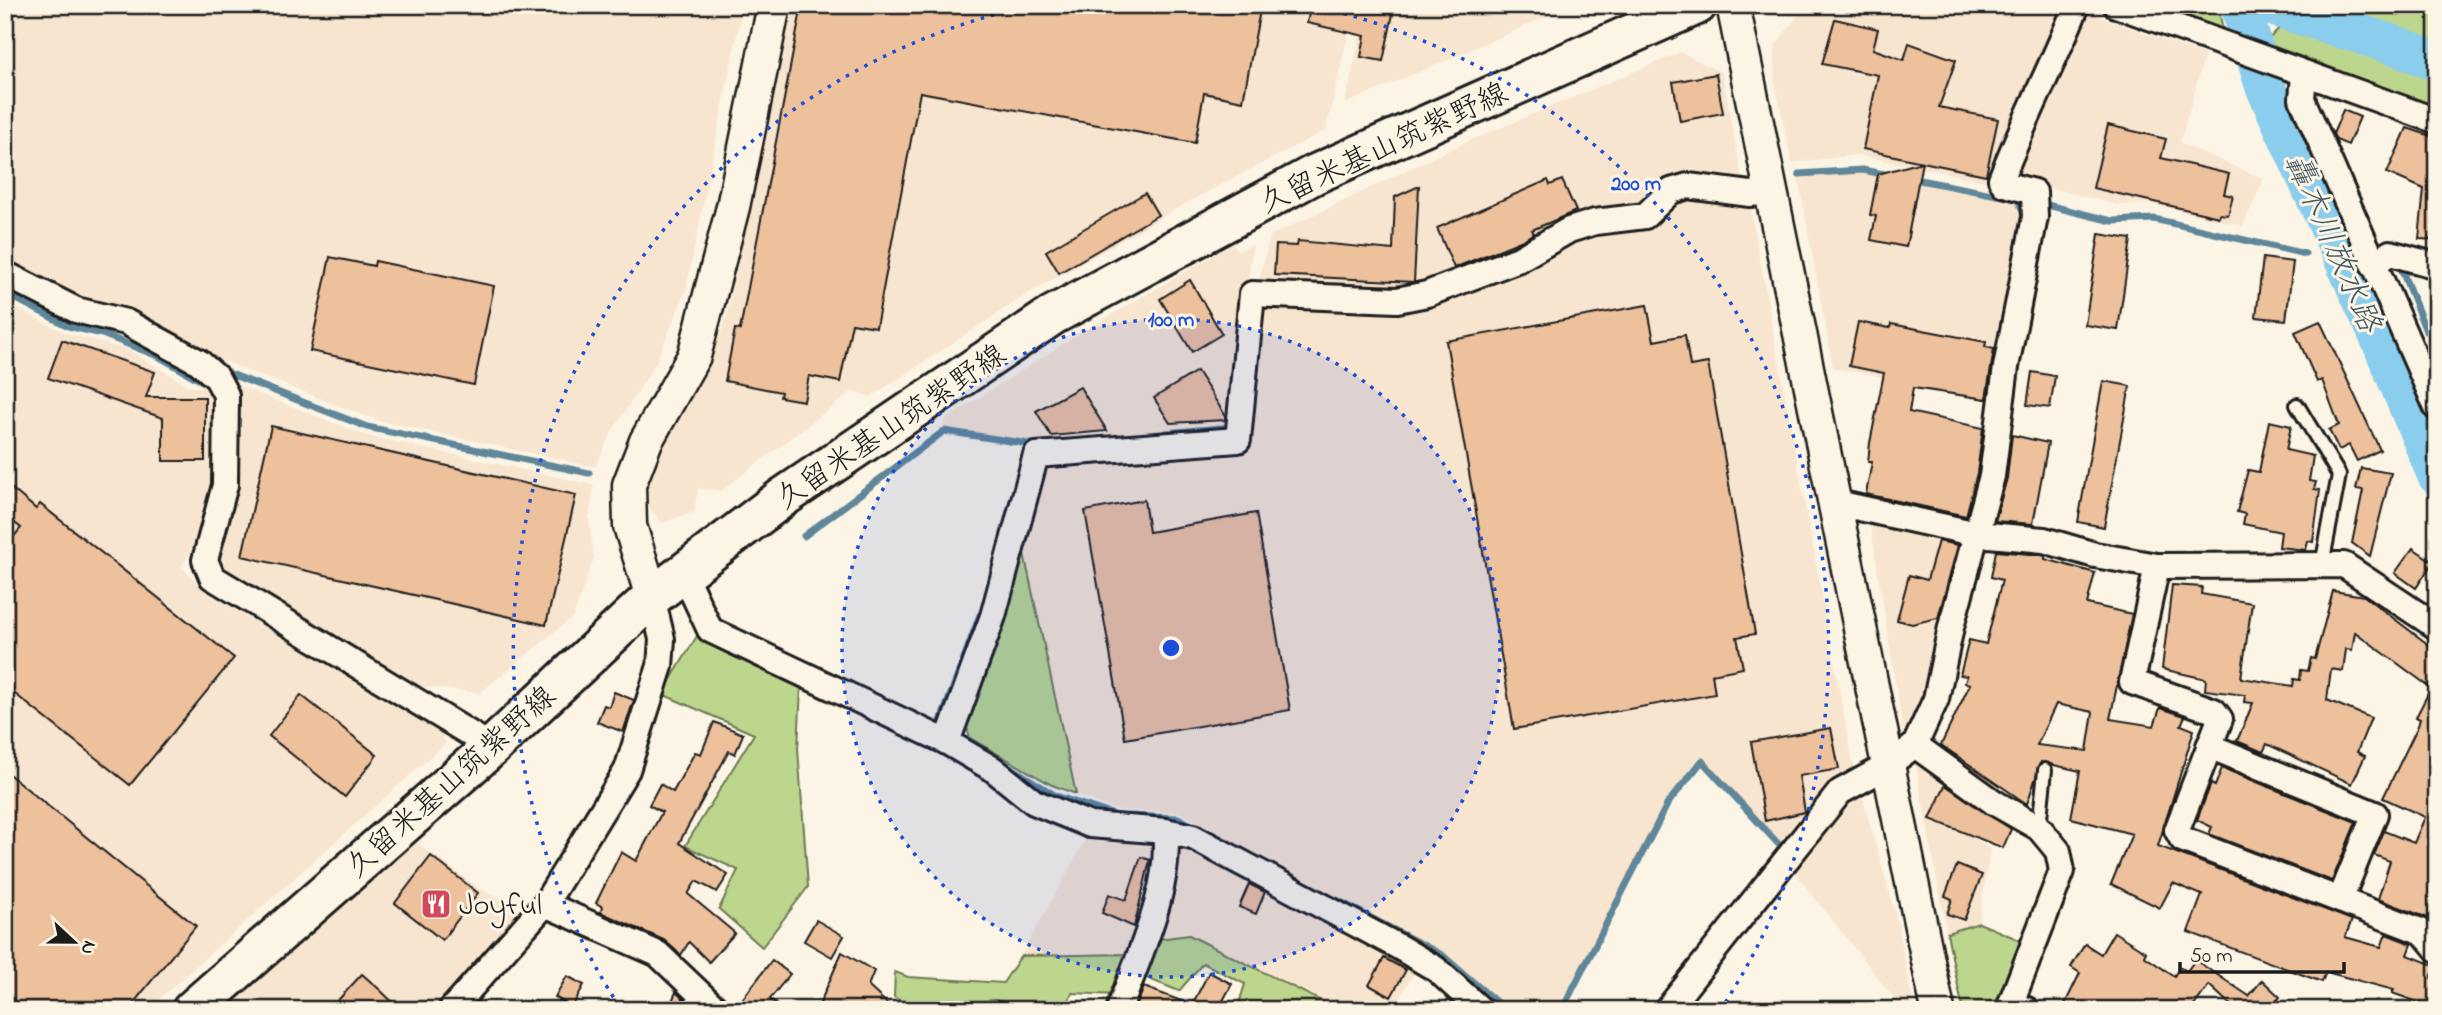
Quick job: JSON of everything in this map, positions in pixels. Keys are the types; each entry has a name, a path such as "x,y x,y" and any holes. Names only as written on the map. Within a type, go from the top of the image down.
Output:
{"main road":[{"name":"久留米基山筑紫野線","path":"192,1010 492,747 652,597 782,498 1053,315 1313,175 1697,5"}],"street":[{"path":"451,1010 545,904 628,770 660,666 662,639 630,526 629,485 646,441 694,356 733,207 774,5"},
{"path":"1733,5 1837,503 1937,1010"},
{"path":"1667,1010 1840,792 1887,766 1914,745 1936,699 1951,626 1992,476 2006,367 2035,217 2034,192 2004,184 2001,178 2026,117 2049,75 2077,5"},
{"path":"2116,5 2437,121"},
{"path":"2293,70 2302,99 2437,408"},
{"path":"947,742 993,616 1036,454 1238,440 1252,294 1397,300 1427,294 1519,259 1569,230 1595,222 1644,216 1671,191 1688,186 1750,194 1773,192"},
{"path":"2373,264 2390,253 2437,266"},
{"path":"5,274 76,310 126,322 208,370 226,395 225,485 205,560 212,577 492,747"},
{"path":"1837,503 1977,534 2044,540 2095,555 2157,566 2344,565 2437,626"},
{"path":"2157,566 2132,682 2214,711 2220,719 2177,830 2182,839 2423,932 2437,949"},
{"path":"684,574 710,630 947,742 993,769 1034,802 1090,825 1165,831 1193,837 1436,969 1481,1010"},
{"path":"1914,745 1995,803 2039,828 2058,851 2062,872 2011,1003 2027,1010"},
{"path":"2209,746 2375,814 2340,900"},
{"path":"1119,1010 1164,878 1168,855 1165,831"},
{"path":"545,904 658,954 717,1010"}],"lane":[{"path":"2297,405 2339,475 2322,565"},
{"path":"2039,828 2045,770"}],"shaded area":[{"path":"5,5 743,5 686,290 656,363 613,430 595,467 376,420 81,306 5,267"},
{"path":"791,5 1355,5 1326,130 1192,200 1024,296 871,397 853,391 721,491 698,488 694,512 662,523 649,507 648,482 652,468 710,363 728,311"},
{"path":"1367,5 1574,5 1345,104"},
{"path":"1821,5 2071,5 1991,182 1857,155 1792,163 1774,77 1775,46 1801,11"},
{"path":"2084,11 2205,55 2180,143 2264,179 2243,226 2151,204 2118,205 2017,180 2012,169"},
{"path":"1681,52 1722,73 1742,179 1684,171 1667,177 1637,203 1577,212 1514,248 1404,290 1259,280 1270,236 1455,147"},
{"path":"1865,171 2016,201 2021,210 1989,396 1833,368 1798,177"},
{"path":"1688,195 1750,206 1855,775 1782,845 1701,757 1668,798 1559,1010 1510,1010 1448,955 1178,812 1116,810 1076,794 1022,544 1045,463 1247,448 1264,300 1419,311 1584,234 1650,224"},
{"path":"1233,244 1238,251 1253,245 1248,280 1243,283 1229,425 1026,442 944,428 946,419 1087,329"},
{"path":"5,302 63,332 128,350 191,387 204,387 211,399 210,495 197,540 181,567 210,595 439,730 446,743 147,1010 5,1010"},
{"path":"236,385 368,436 594,485 589,518 594,558 573,617 480,693 410,685 225,573 215,544 232,496"},
{"path":"1869,517 1967,539 1939,622 1932,683 1904,736"},
{"path":"1914,756 1984,801 1970,835 1990,849 1979,923 1947,933"},
{"path":"1862,795 1898,923 1914,1010 1895,1010 1900,1006 1789,865 1846,805"},
{"path":"1088,835 1149,841 1163,863 1127,954 1021,956"},
{"path":"416,842 480,889 518,908 521,919 439,1010 226,1010"},
{"path":"1177,842 1417,968 1394,1009 1339,1010 1189,935 1151,940"}],"green space":[{"path":"2153,5 2218,5 2223,30"},
{"path":"2328,5 2426,5 2437,10 2437,44"},
{"path":"2282,25 2417,63 2437,73 2437,108 2265,43"},
{"path":"1022,544 1076,794 1052,785 970,738 965,721"},
{"path":"697,636 801,686 798,749 808,887 762,947 719,909 738,870 685,846 754,734 662,694"},
{"path":"1979,923 2027,943 2003,1010 1963,1010 1947,933"},
{"path":"1189,935 1339,1010 1237,1010 1245,984 1203,963 1179,991 1139,975 1151,940"},
{"path":"1131,954 1117,995 1072,993 1064,1010 1032,1010 995,1000 916,1010 894,997 895,972 908,977 1003,983 1021,956"}],"building":[{"path":"802,5 1261,5 1243,101 1204,93 1195,143 920,92 876,327 852,323 840,382 809,376 804,401 780,397 781,392 725,381 735,329 740,330"},
{"path":"1311,5 1349,5 1393,14 1383,61 1361,57 1365,36 1307,23"},
{"path":"1835,19 1878,29 1873,49 1904,60 1909,43 1956,60 1939,107 1998,119 1986,175 1863,149 1878,75 1822,64"},
{"path":"1716,74 1723,113 1680,121 1673,82"},
{"path":"2343,110 2360,117 2348,145 2336,140 2333,134"},
{"path":"2108,125 2166,139 2161,158 2229,174 2224,194 2233,196 2228,215 2220,214 2219,217 2093,188"},
{"path":"2407,128 2437,138 2437,240 2419,239 2424,189 2387,173"},
{"path":"1922,162 1906,247 1871,240 1876,216 1870,215 1878,174"},
{"path":"1548,180 1550,185 1562,180 1576,211 1532,230 1534,233 1523,240 1454,268 1437,228"},
{"path":"1419,186 1414,282 1274,275 1276,245 1297,246 1298,241 1393,250 1395,197"},
{"path":"1145,193 1158,215 1059,273 1046,251"},
{"path":"2099,234 2131,239 2118,330 2085,325"},
{"path":"330,257 374,266 375,261 494,286 474,385 310,351"},
{"path":"2263,258 2293,262 2286,320 2256,317"},
{"path":"1190,280 1222,334 1192,352 1160,299"},
{"path":"1647,305 1654,341 1685,335 1690,366 1708,363 1755,634 1737,637 1743,668 1712,674 1715,694 1514,729 1446,341"},
{"path":"2320,321 2380,450 2357,461 2349,445 2339,450 2329,430 2339,425 2322,380 2317,382 2295,332"},
{"path":"1858,322 1890,328 1891,324 1986,342 1985,347 1994,349 1986,399 1913,388 1909,412 1983,428 1977,473 1966,516 1866,494 1872,462 1868,462 1870,443 1884,373 1849,366"},
{"path":"62,340 155,372 146,397 205,397 205,461 163,461 163,418 48,378"},
{"path":"1197,371 1225,415 1225,420 1170,423 1154,398"},
{"path":"2032,372 2055,376 2050,408 2027,405"},
{"path":"2103,381 2130,386 2104,527 2078,522"},
{"path":"1080,387 1107,431 1051,436 1036,411"},
{"path":"2269,421 2291,426 2286,450 2313,456 2309,481 2316,482 2314,489 2320,490 2313,542 2308,541 2306,550 2279,547 2281,532 2243,524 2245,514 2237,512 2248,470 2259,472"},
{"path":"271,426 576,495 546,625 242,556"},
{"path":"2012,435 2048,443 2033,524 1995,521 2007,478"},
{"path":"2361,468 2391,473 2370,556 2352,543 2363,490 2356,489"},
{"path":"5,483 36,509 40,504 234,658 130,785 5,686 5,547 21,528 5,515"},
{"path":"1144,500 1149,532 1256,513 1290,710 1125,739 1085,511"},
{"path":"1938,541 1958,545 1938,618 1912,624 1897,620 1909,575 1927,580"},
{"path":"2413,548 2433,562 2416,588 2395,573"},
{"path":"1996,551 2045,556 2045,559 2095,573 2087,604 2132,614 2110,719 2154,726 2160,708 2185,716 2181,725 2194,730 2158,846 2352,920 2345,937 2381,947 2386,934 2412,944 2408,955 2436,966 2431,978 2437,980 2437,994 2432,1007 2392,993 2394,990 2326,972 2322,982 2188,932 2202,895 2173,883 2160,908 2111,884 2132,834 2071,818 2080,771 2041,762 2027,804 1941,745 1970,684 1965,683 1967,676 1960,675 1969,640 1986,644 2002,580 1991,577","holes":["2056,704 2093,712 2087,751 2037,745"]},
{"path":"2172,585 2202,587 2201,594 2252,603 2241,678 2293,686 2294,679 2300,680 2301,670 2308,671 2311,658 2315,659 2333,591 2364,596 2437,651 2437,925 2428,918 2378,899 2390,861 2374,855 2384,831 2414,843 2425,817 2383,798 2418,726 2420,719 2416,717 2431,688 2355,632 2352,650 2346,649 2343,671 2331,669 2327,700 2371,718 2357,752 2365,756 2352,784 2267,744 2263,752 2237,741 2253,703 2244,702 2245,695 2205,690 2206,679 2162,669"},
{"path":"614,692 634,700 623,732 597,722 604,705 609,707"},
{"path":"301,695 377,755 345,797 269,736"},
{"path":"714,722 743,734 735,754 729,751 679,843 728,875 717,892 696,881 688,894 735,933 709,962 689,942 681,955 664,940 600,912 603,907 596,903 621,852 636,861 662,812 649,805 660,784 673,792 695,752 701,754"},
{"path":"1831,728 1839,769 1799,776 1805,812 1765,821 1751,742"},
{"path":"2222,768 2356,822 2332,881 2209,834 2212,827 2197,820 2211,784 2215,786"},
{"path":"5,771 196,926 128,1010 5,1010"},
{"path":"1945,785 2011,829 2003,848 1930,819"},
{"path":"431,856 478,893 442,940 395,903"},
{"path":"1141,857 1150,860 1134,927 1102,913 1109,894 1126,900"},
{"path":"1957,865 1982,875 1964,920 1947,914 1952,899 1945,896"},
{"path":"1249,884 1265,892 1256,914 1239,907"},
{"path":"816,920 844,936 832,957 804,941"},
{"path":"2114,932 2146,952 2144,956 2174,976 2180,967 2187,971 2195,960 2249,996 2262,980 2280,997 2269,1010 2236,1010 2209,985 2191,1010 2062,1010 2080,973 2071,967 2085,944 2101,954"},
{"path":"842,952 874,971 868,986 894,1010 817,1010"},
{"path":"1384,958 1406,970 1391,997 1369,985"},
{"path":"772,960 790,974 770,999 784,1010 734,1010"},
{"path":"1209,972 1232,984 1218,1010 1135,1010 1144,987 1192,1005"},
{"path":"362,974 379,989 401,1010 329,1010"},
{"path":"567,976 584,985 572,1007 555,997"},
{"path":"676,992 695,1010 668,1010"}],"waterway":[{"name":"轟木川放水路","path":"2240,5 2265,86 2383,345 2437,475"},
{"path":"2269,5 2403,48 2437,62"},
{"path":"1799,174 1862,170 1890,175"},
{"path":"1909,178 2018,199 2024,214"},
{"path":"2043,204 2112,221 2154,219 2305,254"},
{"path":"2419,272 2402,271 2426,331"},
{"path":"5,293 68,326 102,334 158,356 200,380 208,375"},
{"path":"218,369 367,427 589,473"},
{"path":"1166,433 1231,427 1231,424"},
{"path":"804,536 944,431 1036,445"},
{"path":"938,729 980,615"},
{"path":"966,739 978,746"},
{"path":"1562,1010 1668,803 1702,761 1782,848"},
{"path":"1002,762 1056,796 1114,815"},
{"path":"1129,816 1178,818 1195,827"},
{"path":"1337,900 1442,955 1505,1010"}],"place":[{"name":"Joyful","path":"436,904"}]}
